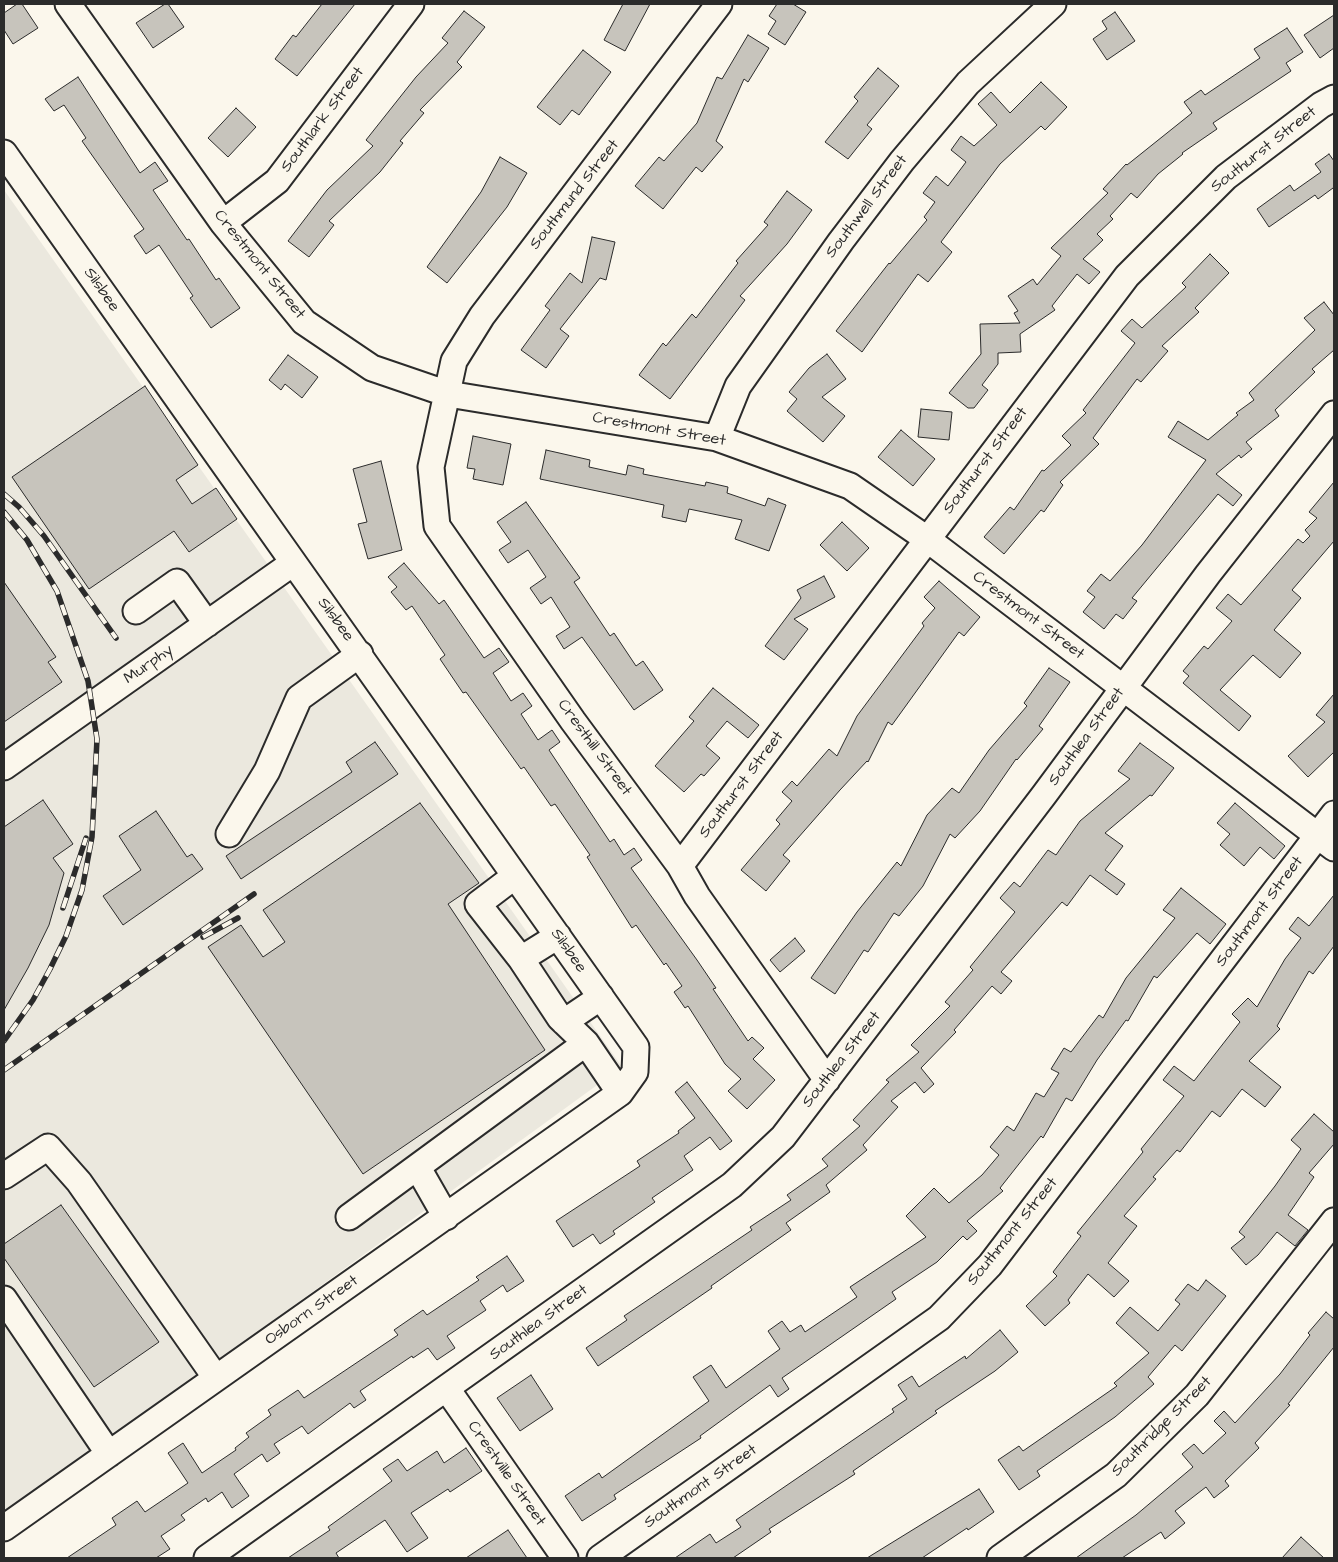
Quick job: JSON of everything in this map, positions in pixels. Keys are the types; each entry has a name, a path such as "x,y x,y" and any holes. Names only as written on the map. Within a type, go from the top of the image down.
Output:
{"street":[{"name":"Southlark Street","path":"223,223 277,181 411,4"},
{"name":"Southmund Street","path":"448,394 454,360 482,316 719,4"},
{"name":"Southwell Street","path":"718,438 738,386 841,240 902,161 968,83 1053,4"},
{"name":"Crestmont Street","path":"79,8 223,223 304,322 372,368 448,394 718,438 850,486 927,539 1081,655 1122,689 1326,841"},
{"name":"Southurst Street","path":"680,866 1126,276 1226,177 1334,98"},
{"name":"Silsbee","path":"4,153 636,1047 635,1072 620,1093"},
{"name":"Cresthill Street","path":"448,394 431,467 437,526 573,721 680,866 697,896 827,1080"},
{"name":"Southlea Street","path":"207,1558 732,1185 783,1137 1044,795 1208,574 1334,414"},
{"name":"Murphy","path":"4,767 293,563"},
{"path":"136,611 177,582 207,624"},
{"path":"229,834 267,771 298,698 360,654"},
{"name":"Southmont Street","path":"600,1558 938,1318 990,1265 1326,841 1334,814"},
{"path":"516,876 478,904 522,959 564,1022 586,1043 620,1093"},
{"path":"522,959 558,936"},
{"path":"564,1022 601,997"},
{"path":"348,1217 418,1168 586,1043"},
{"name":"Osborn Street","path":"4,1528 620,1093"},
{"path":"4,1176 48,1147 79,1182 216,1378"},
{"path":"418,1168 446,1216"},
{"name":"Southridge Street","path":"1000,1558 1116,1475 1197,1396 1334,1221"},
{"path":"4,1299 109,1454"},
{"name":"Crestville Street","path":"447,1389 565,1558"}],"shaded area":[{"path":"4,190 622,1067 4,1516"}],"building":[{"path":"17,4 22,4 38,28 13,44 4,30 4,13"},
{"path":"165,4 168,4 184,27 153,48 136,23"},
{"path":"322,4 355,4 297,76 275,59 293,35 296,37"},
{"path":"623,4 650,4 625,51 604,40"},
{"path":"777,4 793,4 806,12 785,45 768,34 776,21 769,16"},
{"path":"464,11 485,27 457,62 462,67 420,110 424,113 400,141 403,143 380,172 329,221 334,225 309,257 288,241 327,190 373,146 366,140 416,77 448,43 442,38"},
{"path":"1115,12 1135,41 1107,60 1093,39 1107,29 1102,21"},
{"path":"1334,15 1334,48 1320,58 1304,35"},
{"path":"1287,28 1303,52 1286,63 1291,71 1213,123 1217,129 1182,153 1158,174 1137,198 1131,193 1110,216 1113,219 1097,234 1103,240 1083,259 1100,272 1089,284 1077,274 1052,306 1055,310 1020,334 1021,352 998,353 998,364 982,385 988,390 974,408 968,408 949,393 981,354 980,324 1020,323 1014,313 1018,311 1008,296 1033,279 1037,285 1061,256 1051,248 1108,193 1103,189 1126,164 1192,113 1184,102 1201,90 1205,95 1260,58 1254,49"},
{"path":"748,35 769,48 748,82 744,79 716,141 723,147 702,172 696,167 663,209 635,186 659,157 664,161 697,123 717,77 722,79"},
{"path":"583,50 611,72 579,115 572,110 560,125 537,107"},
{"path":"878,68 899,86 867,125 872,129 848,159 825,142 858,101 854,97"},
{"path":"78,77 140,173 155,162 168,181 153,190 216,280 219,278 240,308 211,328 190,298 193,296 159,245 146,254 134,236 144,229 82,141 86,138 64,105 54,111 45,99"},
{"path":"1041,82 1067,107 1045,130 1041,126 1000,164 941,242 952,252 928,282 918,274 862,352 836,331 889,263 927,220 924,217 935,202 923,193 936,176 948,186 966,162 951,150 961,136 974,146 997,125 978,104 991,92 1010,113"},
{"path":"236,108 256,127 228,157 208,138"},
{"path":"1329,154 1334,161 1334,190 1333,188 1318,199 1315,195 1269,227 1257,209 1290,185 1294,191 1321,172 1315,164"},
{"path":"500,157 527,173 507,207 447,283 427,267 481,192"},
{"path":"787,191 812,210 787,244 740,296 745,300 670,399 639,375 663,343 666,346 692,314 696,318 738,263 736,261 768,225 764,222"},
{"path":"592,237 615,242 606,280 600,278 560,329 569,336 546,368 521,350 550,310 545,306 570,273 582,283"},
{"path":"1210,254 1229,273 1195,308 1199,312 1162,346 1168,351 1141,382 1137,379 1093,438 1099,444 1060,482 1063,485 1044,512 1041,510 1004,554 984,537 1010,507 1014,510 1042,470 1044,471 1071,445 1062,436 1086,413 1083,410 1135,343 1121,331 1132,319 1142,328 1186,287 1182,283"},
{"path":"1324,302 1334,315 1334,350 1312,369 1315,372 1275,410 1279,416 1246,442 1252,449 1241,458 1239,455 1216,474 1242,495 1233,506 1218,494 1132,598 1137,601 1123,619 1116,614 1104,629 1083,612 1095,597 1087,591 1101,574 1110,581 1142,545 1206,460 1168,437 1178,421 1208,440 1238,415 1236,413 1254,400 1249,393 1315,330 1304,318"},
{"path":"827,354 846,379 822,397 845,416 823,442 787,411 797,399 789,392 809,368"},
{"path":"288,355 318,377 302,398 285,384 281,390 269,380"},
{"path":"145,386 198,465 176,480 192,504 216,488 237,519 189,552 174,531 89,589 12,477"},
{"path":"921,409 952,412 949,440 918,437"},
{"path":"901,430 935,459 913,486 878,457"},
{"path":"473,436 511,444 503,485 473,479 475,469 467,468"},
{"path":"546,450 590,460 589,467 626,475 628,465 644,469 643,474 705,486 706,482 728,487 727,493 765,506 768,498 786,505 769,551 735,539 742,520 689,509 686,522 662,517 664,505 540,479"},
{"path":"381,461 402,550 368,559 358,524 367,522 353,469"},
{"path":"1334,482 1334,541 1292,590 1301,598 1274,630 1301,653 1280,678 1253,655 1220,690 1251,716 1239,731 1183,683 1189,676 1183,671 1204,646 1208,649 1232,621 1216,608 1228,594 1241,605 1298,539 1303,543 1310,536 1305,530 1317,518 1309,512"},
{"path":"526,502 580,578 574,582 610,636 614,633 636,666 643,661 663,690 634,710 582,637 564,649 556,636 570,627 551,597 541,604 530,588 546,577 528,550 508,563 499,550 511,542 497,522"},
{"path":"842,522 869,548 847,571 820,545"},
{"path":"404,563 439,604 444,600 484,658 499,648 509,662 493,673 511,701 523,693 532,706 521,714 538,740 552,730 560,742 549,750 610,842 614,839 624,855 634,848 642,860 631,868 716,988 713,989 748,1041 752,1037 764,1048 753,1059 775,1080 747,1109 728,1091 741,1079 725,1064 688,1006 685,1008 674,992 682,986 666,963 664,965 636,925 632,928 587,857 590,855 555,804 551,806 524,767 521,769 466,692 463,693 440,659 445,655 412,606 406,610 391,592 397,587 388,577"},
{"path":"824,576 835,597 794,619 808,629 784,660 765,646 801,598 797,590"},
{"path":"939,581 980,617 964,636 959,632 892,725 888,722 868,762 840,790 783,855 790,861 766,891 741,870 780,824 776,820 792,801 782,792 792,781 797,786 829,749 837,756 857,716 924,626 922,623 935,608 924,597"},
{"path":"4,582 56,657 48,662 62,682 4,722"},
{"path":"1049,668 1070,682 1039,726 1043,729 1016,759 980,811 955,838 950,834 923,886 899,916 894,913 868,952 864,950 835,994 811,978 857,912 897,862 901,866 927,815 952,788 959,793 989,750 1027,706 1024,703"},
{"path":"713,688 759,725 748,738 727,721 706,746 720,758 704,776 701,774 684,792 655,766 694,721 689,717"},
{"path":"1334,694 1334,752 1308,777 1288,756 1325,722 1316,715"},
{"path":"375,742 398,774 241,879 226,856 352,772 346,762"},
{"path":"1140,743 1174,768 1152,796 1150,795 1105,833 1123,846 1105,870 1125,884 1117,895 1090,875 1067,906 1062,902 1001,972 1012,981 1001,994 992,986 954,1030 956,1032 921,1068 934,1084 924,1093 915,1082 891,1101 898,1107 863,1145 867,1150 826,1185 830,1192 786,1223 791,1230 711,1286 712,1288 598,1366 586,1348 627,1320 624,1316 752,1230 750,1227 791,1200 787,1195 828,1166 822,1159 860,1126 853,1120 889,1082 886,1080 919,1052 911,1045 950,1006 945,1002 973,970 970,967 1015,912 1000,898 1014,882 1020,887 1048,850 1056,855 1080,821 1130,779 1118,771"},
{"path":"43,800 73,844 53,858 64,873 49,925 28,968 4,1010 4,827"},
{"path":"420,803 479,883 448,904 545,1050 363,1174 208,947 241,925 263,957 285,942 263,910"},
{"path":"1235,803 1285,846 1274,859 1260,847 1244,866 1220,845 1230,834 1217,823"},
{"path":"156,811 187,857 192,854 203,869 123,925 103,896 141,870 119,836"},
{"path":"1181,888 1226,924 1210,944 1197,933 1157,978 1154,976 1128,1021 1126,1020 1097,1060 1072,1101 1066,1098 1043,1138 1041,1136 1000,1188 1003,1191 967,1221 977,1231 967,1240 963,1236 937,1262 892,1292 896,1299 782,1378 789,1389 778,1397 770,1385 700,1436 701,1438 614,1495 616,1499 582,1521 565,1496 599,1473 602,1478 709,1401 693,1377 711,1365 726,1388 780,1349 768,1331 782,1321 790,1332 801,1325 805,1332 857,1297 850,1287 926,1237 906,1216 934,1188 949,1203 982,1175 999,1155 990,1147 1007,1126 1014,1131 1036,1093 1044,1097 1059,1073 1051,1069 1064,1048 1071,1052 1099,1015 1103,1018 1126,978 1175,918 1163,910"},
{"path":"1334,895 1334,946 1313,974 1309,971 1277,1026 1280,1029 1249,1061 1281,1087 1265,1107 1242,1089 1220,1117 1212,1111 1180,1152 1177,1150 1153,1177 1156,1179 1124,1216 1137,1226 1108,1263 1129,1281 1114,1297 1088,1274 1068,1300 1070,1303 1045,1326 1026,1306 1057,1276 1053,1272 1081,1236 1077,1233 1143,1152 1141,1149 1184,1096 1163,1080 1174,1066 1194,1081 1240,1022 1232,1014 1248,998 1257,1007 1285,959 1301,938 1289,929 1298,917 1309,926"},
{"path":"795,938 805,951 780,972 770,960"},
{"path":"687,1082 732,1141 720,1150 710,1137 684,1156 693,1170 652,1198 655,1202 613,1231 615,1234 600,1244 593,1234 573,1247 556,1221 640,1166 637,1161 679,1133 678,1131 695,1118 675,1092"},
{"path":"1314,1114 1334,1132 1334,1144 1309,1173 1314,1177 1288,1215 1308,1230 1295,1246 1277,1232 1258,1255 1246,1265 1231,1248 1245,1237 1239,1232 1301,1149 1291,1140"},
{"path":"61,1205 159,1342 94,1387 4,1258 4,1244"},
{"path":"507,1256 524,1281 507,1292 503,1285 480,1301 486,1310 447,1336 455,1348 437,1360 428,1348 413,1358 412,1356 360,1391 366,1400 354,1408 350,1403 308,1434 302,1426 274,1444 280,1453 267,1462 262,1454 234,1474 249,1496 232,1508 222,1492 208,1502 206,1498 181,1515 185,1520 161,1536 170,1549 156,1558 67,1558 116,1525 112,1518 137,1501 145,1512 188,1483 168,1453 183,1443 202,1473 236,1450 235,1448 249,1437 246,1433 271,1415 268,1410 298,1390 304,1398 398,1335 394,1330 423,1310 427,1315 479,1280 476,1277"},
{"path":"1206,1280 1226,1296 1182,1351 1175,1345 1148,1377 1154,1384 1115,1417 1037,1471 1040,1476 1019,1490 998,1460 1019,1446 1023,1451 1117,1386 1114,1383 1149,1353 1116,1323 1130,1307 1158,1331 1180,1304 1175,1300 1188,1284 1198,1291"},
{"path":"1326,1312 1334,1319 1334,1347 1288,1404 1290,1405 1255,1443 1259,1448 1225,1481 1229,1486 1214,1498 1206,1487 1175,1511 1185,1523 1165,1539 1161,1532 1122,1558 1076,1558 1136,1515 1193,1467 1182,1454 1194,1444 1203,1454 1226,1433 1214,1421 1224,1411 1235,1423 1280,1374 1310,1335 1308,1333"},
{"path":"1000,1330 1018,1352 995,1371 935,1411 937,1413 853,1471 855,1474 769,1529 771,1532 733,1558 675,1558 710,1534 716,1543 741,1527 736,1520 894,1412 892,1409 907,1399 898,1385 912,1376 919,1387 965,1356 966,1359"},
{"path":"531,1375 553,1409 520,1431 497,1398"},
{"path":"466,1448 482,1471 450,1492 448,1489 411,1513 428,1538 407,1552 385,1520 336,1553 339,1558 288,1558 330,1530 328,1527 392,1481 383,1469 398,1459 407,1471 437,1451 444,1463"},
{"path":"979,1489 994,1512 968,1530 967,1528 922,1558 867,1558"},
{"path":"508,1530 527,1558 466,1558"},
{"path":"1301,1537 1324,1558 1282,1558"}],"railway":[{"path":"4,494 19,507 44,536 116,638"},
{"path":"4,512 27,540 57,591 88,681 97,739 92,837 82,890 66,936 50,969 33,1000 4,1041"},
{"path":"63,908 86,838"},
{"path":"4,1070 254,894"},
{"path":"203,937 238,918"}]}
